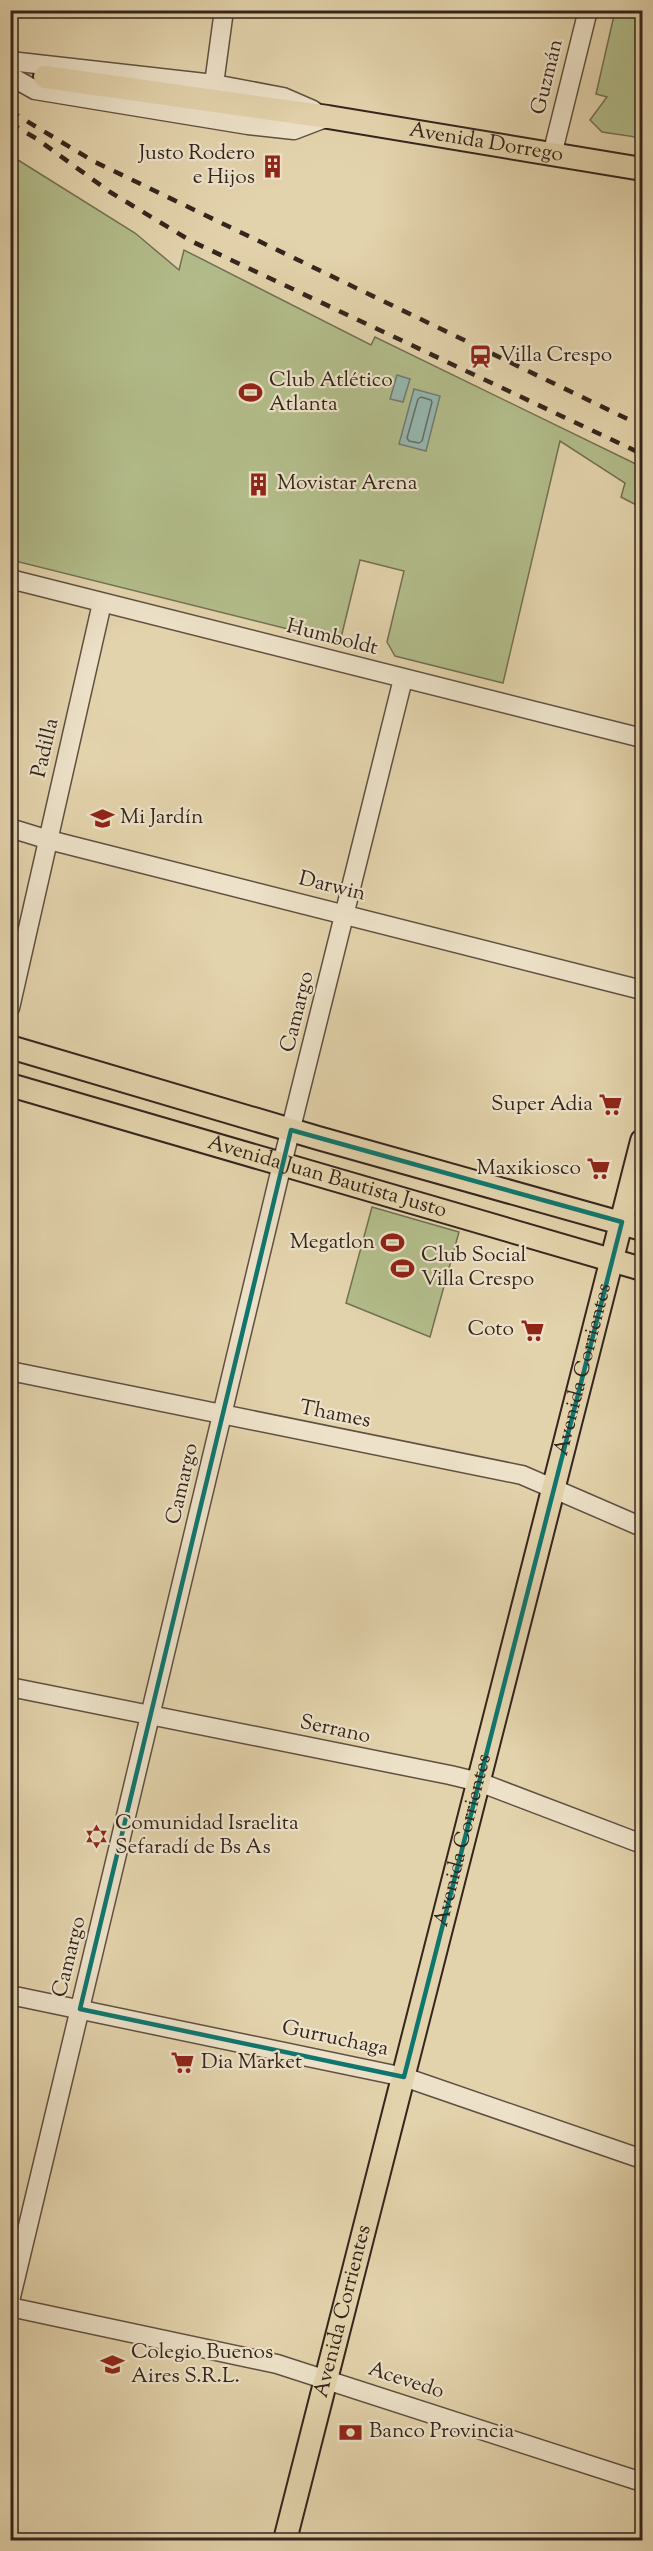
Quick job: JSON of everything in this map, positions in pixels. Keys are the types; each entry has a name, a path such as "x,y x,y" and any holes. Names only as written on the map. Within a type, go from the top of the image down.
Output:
{"main road":[{"name":"Avenida Dorrego","path":"40,77 328,117 642,169"},
{"name":"Avenida Juan Bautista Justo","path":"10,1047 291,1130 632,1226"},
{"name":"Avenida Juan Bautista Justo","path":"10,1085 642,1269"},
{"name":"Avenida Corrientes","path":"285,2541 611,1260 632,1226 642,1141"}],"street":[{"path":"214,84 224,10"},
{"name":"Guzmán","path":"552,155 588,10"},
{"name":"Avenida Dorrego","path":"10,61 40,77"},
{"name":"Avenida Dorrego","path":"10,76 214,84 283,97 328,117"},
{"name":"Humboldt","path":"10,579 642,738"},
{"name":"Padilla","path":"10,1008 102,603"},
{"name":"Camargo","path":"10,2301 282,1164 403,679"},
{"name":"Darwin","path":"10,828 49,840 642,990"},
{"name":"Thames","path":"10,1371 522,1476 642,1527"},
{"name":"Serrano","path":"10,1687 479,1782 642,1844"},
{"name":"Gurruchaga","path":"10,1995 404,2077 642,2159"},
{"name":"Acevedo","path":"10,2307 277,2364 642,2481"}],"highlighted area":[{"path":"291,1130 622,1222 404,2077 80,2009"}],"green space":[{"path":"615,11 642,11 642,138 602,132 590,120 607,97 596,94"},
{"name":"Club Atlético Atlanta","path":"10,155 135,233 179,270 184,250 371,345 375,337 642,467 642,508 621,497 625,483 560,441 503,683 395,656 387,642 404,571 360,560 340,642 11,560"},
{"name":"Club Social Villa Crespo","path":"372,1207 459,1232 430,1337 346,1303"}],"water":[{"path":"397,375 410,379 403,402 390,399"},
{"path":"414,389 440,396 426,451 399,444"}],"tunnel":[{"path":"10,71 45,77"}],"railway":[{"path":"10,111 93,161 642,426"},
{"path":"10,123 37,139 110,192 191,241 642,454"}],"place":[{"name":"Justo Rodero e Hijos","path":"273,166"},
{"name":"Villa Crespo","path":"481,356"},
{"name":"Club Atlético Atlanta","path":"251,393"},
{"name":"Movistar Arena","path":"259,484"},
{"name":"Mi Jardín","path":"102,818"},
{"name":"Super Adia","path":"611,1105"},
{"name":"Maxikiosco","path":"599,1169"},
{"name":"Megatlon","path":"393,1243"},
{"name":"Club Social Villa Crespo","path":"403,1268"},
{"name":"Coto","path":"532,1330"},
{"name":"Comunidad Israelita Sefaradí de Bs As","path":"97,1836"},
{"name":"Dia Market","path":"183,2063"},
{"name":"Colegio Buenos Aires S.R.L.","path":"113,2365"},
{"name":"Banco Provincia","path":"351,2432"}]}
